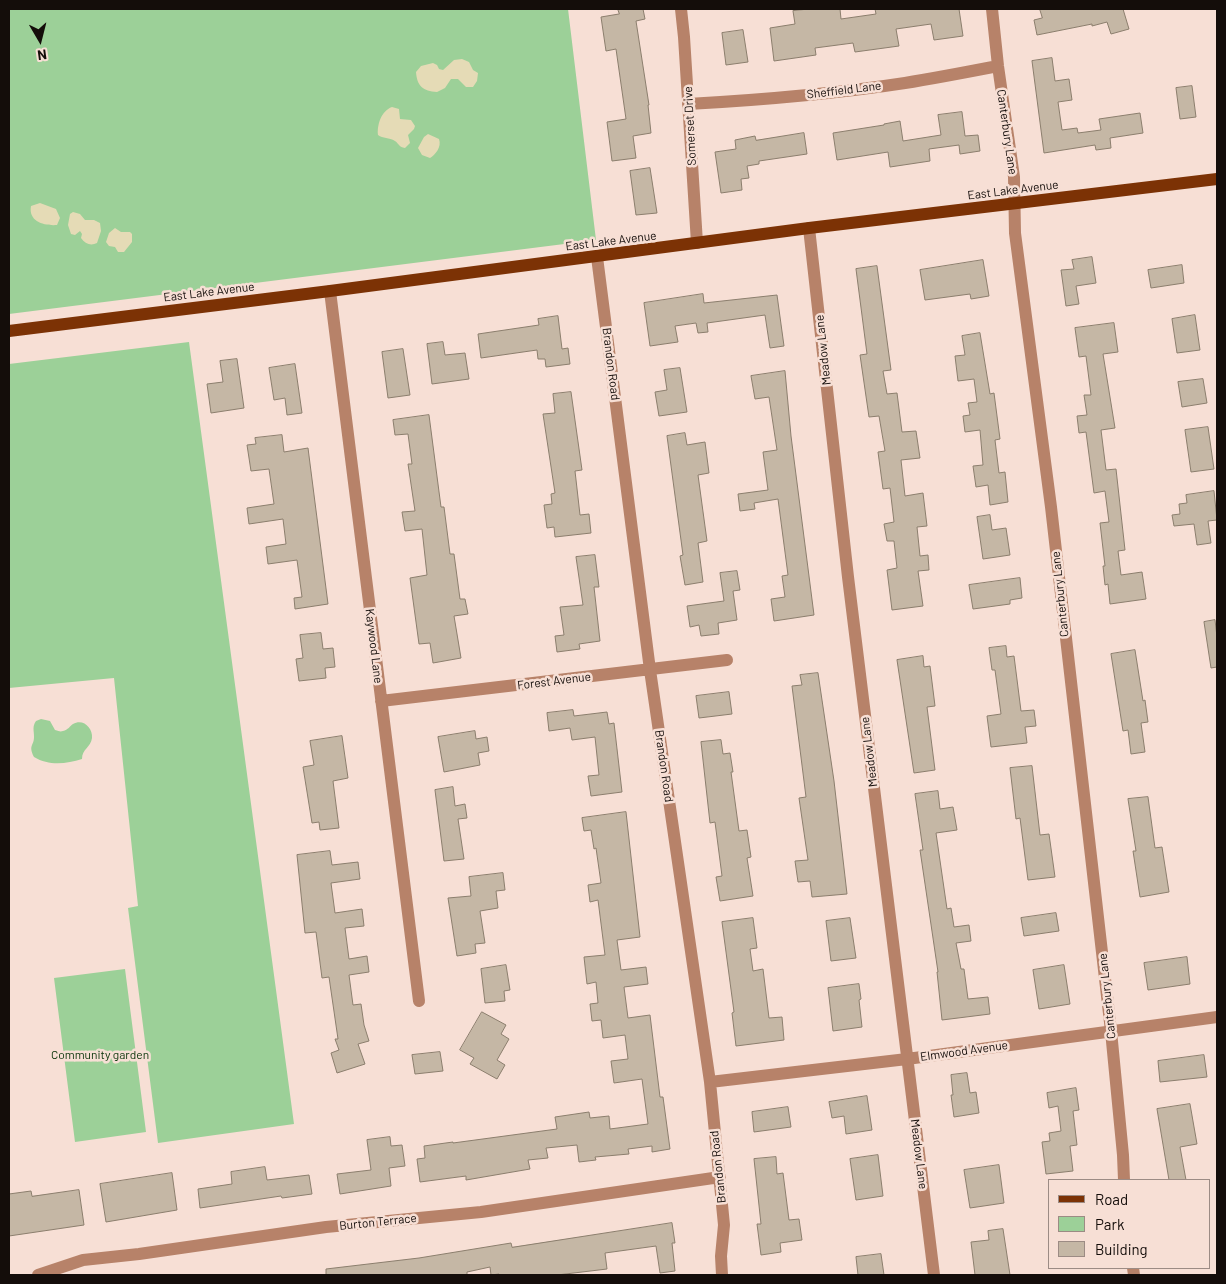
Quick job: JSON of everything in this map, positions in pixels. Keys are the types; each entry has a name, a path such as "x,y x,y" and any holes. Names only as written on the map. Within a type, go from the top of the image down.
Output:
{"main road":[{"name":"East Lake Avenue","path":"9,331 597,257 809,228 1217,179"}],"street":[{"name":"Somerset Drive","path":"681,9 697,243"},
{"name":"Canterbury Lane","path":"992,9 1014,177 1015,233 1050,507 1111,1031 1124,1179"},
{"name":"Sheffield Lane","path":"688,104 846,91 906,83 998,66"},
{"name":"Meadow Lane","path":"809,228 849,587 934,1275"},
{"name":"Brandon Road","path":"597,257 650,670 710,1082 724,1225 721,1256 722,1275"},
{"name":"Kaywood Lane","path":"330,291 419,1001"},
{"name":"Forest Avenue","path":"381,701 727,660"},
{"name":"Elmwood Avenue","path":"710,1082 907,1059 1217,1017"},
{"name":"Burton Terrace","path":"38,1275 83,1260 139,1254 326,1227 480,1212 720,1177"}],"green space":[{"path":"9,9 568,9 596,240 9,314"},
{"path":"189,342 294,1124 158,1143 128,908 138,906 114,678 9,688 9,364"},
{"path":"41,719 50,721 55,730 60,731 66,730 77,722 87,725 91,731 92,738 83,753 82,759 52,763 34,757 31,748 34,740 34,727 36,721"},
{"name":"Community garden","path":"125,969 146,1132 75,1142 54,978"}],"sand":[{"path":"462,59 469,62 473,70 478,73 477,81 473,87 466,87 458,79 451,79 445,88 437,92 424,89 419,84 416,72 421,66 433,63 443,70 454,60"},
{"path":"392,107 399,109 400,119 411,120 415,126 408,135 410,143 405,148 393,140 378,135 381,119 385,112"},
{"path":"428,134 439,139 440,142 438,150 430,158 422,155 418,148 424,137"},
{"path":"40,203 56,209 60,218 57,225 43,224 32,216 31,206"},
{"path":"73,212 80,214 85,220 94,220 100,223 101,231 97,243 88,244 84,242 80,231 75,235 71,234 68,225 70,214"},
{"path":"115,228 121,232 130,232 132,234 132,242 124,252 118,252 115,247 109,246 106,242 109,233"}],"building":[{"path":"618,9 643,9 645,19 636,21 649,105 651,133 633,136 636,158 612,161 607,122 626,119 616,49 606,51 601,17 619,14"},
{"path":"840,9 841,19 876,14 875,9 959,9 963,36 934,40 931,24 896,29 899,46 855,52 853,43 815,48 816,55 774,61 770,28 795,24 793,11"},
{"path":"1040,9 1123,9 1129,29 1111,34 1107,22 1037,35 1034,20 1042,18"},
{"path":"743,30 748,62 726,65 722,33"},
{"path":"1052,58 1055,81 1069,79 1072,100 1058,102 1062,130 1077,128 1078,133 1101,130 1099,119 1140,113 1143,133 1110,138 1111,148 1096,150 1095,145 1044,153 1032,61"},
{"path":"1192,86 1196,117 1180,119 1176,88"},
{"path":"962,112 965,136 978,135 980,151 960,154 959,145 929,149 930,161 890,167 888,152 837,160 833,133 900,121 903,141 941,135 938,115"},
{"path":"804,133 807,154 759,161 759,164 747,166 749,178 741,179 742,190 721,193 715,152 736,149 735,140 755,136 756,140"},
{"path":"650,168 657,213 636,215 630,171"},
{"path":"1092,257 1096,283 1076,286 1079,304 1066,306 1061,270 1074,269 1072,260"},
{"path":"983,260 989,296 971,299 970,294 925,300 920,270"},
{"path":"1182,265 1184,283 1151,288 1148,270"},
{"path":"877,266 891,370 883,371 887,394 897,393 902,432 916,431 920,458 901,460 905,496 923,493 927,526 917,527 920,556 928,555 929,570 918,571 923,606 892,610 887,570 897,568 894,541 887,541 884,524 894,522 890,488 883,489 878,452 885,451 879,416 869,417 860,355 867,354 856,269"},
{"path":"703,294 704,303 777,295 784,346 770,348 765,315 707,323 708,332 698,333 696,323 675,326 678,342 650,346 644,303"},
{"path":"1195,315 1200,350 1177,353 1172,319"},
{"path":"558,316 562,349 568,348 570,364 546,367 545,359 538,359 537,350 481,358 478,334 539,325 538,319"},
{"path":"1114,323 1118,352 1103,354 1115,428 1101,430 1106,470 1116,469 1125,550 1118,551 1121,575 1142,572 1146,599 1110,604 1108,584 1105,585 1103,566 1105,566 1100,523 1109,522 1105,491 1094,493 1086,432 1079,433 1077,416 1087,415 1084,395 1091,395 1086,356 1079,357 1075,328"},
{"path":"980,333 990,394 994,393 1000,439 995,440 999,473 1005,472 1008,502 990,505 988,485 976,487 973,466 983,465 980,430 965,432 963,416 970,415 968,403 977,402 974,379 958,381 955,356 965,355 962,336"},
{"path":"443,342 445,355 465,353 469,379 432,384 427,344"},
{"path":"403,349 410,395 388,398 382,352"},
{"path":"237,359 244,408 211,413 207,384 223,382 220,361"},
{"path":"295,364 302,413 287,415 285,398 274,400 269,368"},
{"path":"680,368 687,412 659,416 655,392 667,390 664,370"},
{"path":"785,371 791,436 814,615 774,621 771,599 785,597 782,576 788,575 778,499 754,503 755,509 740,511 738,494 768,490 763,452 777,450 769,397 755,399 751,376"},
{"path":"1203,379 1207,403 1182,407 1178,382"},
{"path":"571,392 582,470 575,471 580,515 589,514 591,533 555,537 554,527 547,528 544,505 552,504 551,494 555,493 543,414 555,413 553,394"},
{"path":"429,415 441,507 444,507 450,554 454,554 460,599 465,599 468,614 454,616 461,658 433,663 430,643 419,644 410,578 427,575 422,529 405,531 402,512 415,511 408,464 412,464 408,434 395,435 393,420"},
{"path":"1208,427 1214,469 1191,472 1185,430"},
{"path":"685,433 687,445 705,442 709,473 698,475 707,541 698,543 703,582 685,585 680,556 683,555 667,436"},
{"path":"282,435 284,452 308,448 328,604 295,609 294,598 302,597 297,560 268,564 266,547 286,544 283,519 249,524 247,508 274,504 269,469 251,471 247,445 256,444 255,438"},
{"path":"1214,491 1217,520 1208,521 1211,543 1197,545 1194,524 1174,526 1172,515 1180,514 1179,504 1187,503 1186,495"},
{"path":"990,515 992,530 1006,528 1010,555 983,559 977,517"},
{"path":"595,555 599,587 594,587 600,641 579,644 580,649 557,652 555,636 564,635 560,607 583,605 576,557"},
{"path":"737,571 740,590 733,591 737,620 718,623 719,634 701,636 699,625 690,627 687,606 724,601 720,573"},
{"path":"1020,578 1022,598 1010,600 1010,604 973,609 969,585"},
{"path":"1215,620 1217,667 1211,668 1204,622"},
{"path":"321,633 323,649 333,648 335,667 325,668 326,678 299,681 296,659 303,658 300,635"},
{"path":"1006,646 1007,657 1014,656 1021,711 1034,710 1036,726 1025,727 1027,743 991,747 987,716 1001,714 995,670 992,670 989,648"},
{"path":"1135,650 1148,722 1141,723 1145,752 1131,754 1128,730 1123,731 1111,654"},
{"path":"923,656 924,667 930,666 935,706 927,707 935,770 914,773 897,660"},
{"path":"818,673 834,781 847,894 812,897 810,881 798,882 795,861 808,860 799,798 806,797 792,686 802,685 800,675"},
{"path":"729,692 732,714 699,718 696,696"},
{"path":"573,710 574,716 607,712 609,724 614,723 622,792 591,796 588,776 599,775 595,737 572,740 570,728 549,731 547,713"},
{"path":"475,731 476,739 487,737 489,751 478,753 480,765 444,772 438,737"},
{"path":"342,736 348,778 333,781 339,828 320,830 319,822 312,823 303,767 314,765 310,741"},
{"path":"721,740 723,754 730,753 739,831 747,830 751,857 747,858 753,896 720,901 716,877 722,876 715,822 710,823 701,742"},
{"path":"1032,766 1040,835 1049,834 1055,877 1028,880 1020,818 1016,819 1010,768"},
{"path":"453,787 455,806 465,804 467,818 458,819 464,859 444,861 435,790"},
{"path":"938,791 940,809 953,807 957,830 936,833 947,909 951,908 954,927 969,925 971,941 956,943 961,969 964,969 968,999 988,997 990,1014 942,1020 938,972 920,850 923,850 915,794"},
{"path":"1148,797 1155,848 1162,847 1169,892 1140,897 1133,851 1136,851 1128,799"},
{"path":"626,812 640,937 617,940 621,970 646,967 648,984 624,987 628,1018 650,1015 660,1097 663,1097 670,1149 652,1152 652,1146 628,1149 629,1154 595,1157 596,1160 579,1162 577,1145 546,1148 548,1158 528,1160 530,1169 466,1180 466,1176 420,1182 417,1159 425,1158 424,1146 557,1129 555,1117 589,1112 590,1118 609,1116 610,1129 648,1124 642,1079 614,1083 611,1061 628,1059 625,1035 603,1038 601,1020 592,1021 590,1004 598,1003 596,982 587,984 584,957 605,955 598,900 590,902 588,885 601,883 596,848 594,849 591,830 584,831 582,818"},
{"path":"330,851 332,865 358,862 360,879 331,883 335,913 362,909 364,926 345,928 349,959 367,956 369,972 349,975 353,1005 361,1004 364,1025 369,1041 358,1044 365,1064 337,1073 331,1053 339,1050 335,1039 338,1039 329,977 322,978 316,932 305,933 297,855"},
{"path":"503,873 505,890 496,891 498,908 480,911 485,943 475,944 476,953 457,956 448,898 471,896 469,877"},
{"path":"1056,913 1059,931 1024,936 1021,918"},
{"path":"753,918 757,948 750,949 753,971 763,969 769,1018 782,1017 784,1040 736,1046 732,1013 734,1012 722,922"},
{"path":"850,918 856,958 831,961 826,921"},
{"path":"1187,957 1190,984 1148,990 1144,963"},
{"path":"506,965 510,990 504,991 505,1001 485,1003 481,969"},
{"path":"1064,965 1070,1004 1039,1009 1033,970"},
{"path":"859,984 862,1027 833,1031 828,988"},
{"path":"482,1012 506,1025 501,1034 509,1039 497,1060 505,1065 497,1079 470,1064 474,1058 460,1050"},
{"path":"440,1052 443,1071 415,1074 412,1055"},
{"path":"1204,1055 1207,1077 1160,1082 1158,1061"},
{"path":"967,1073 970,1093 976,1092 979,1113 954,1117 951,1075"},
{"path":"1076,1088 1079,1110 1073,1111 1077,1145 1070,1146 1073,1171 1046,1174 1042,1142 1050,1141 1049,1133 1061,1131 1058,1106 1049,1108 1047,1093"},
{"path":"867,1096 872,1130 846,1134 844,1116 832,1118 829,1102"},
{"path":"1190,1104 1197,1144 1180,1147 1186,1179 1169,1179 1157,1109"},
{"path":"788,1107 791,1127 754,1132 752,1112"},
{"path":"390,1137 391,1146 402,1145 405,1166 389,1168 391,1186 340,1194 337,1174 371,1170 367,1140"},
{"path":"878,1155 883,1196 856,1200 850,1159"},
{"path":"776,1157 777,1174 783,1173 789,1220 799,1219 802,1240 780,1243 781,1252 761,1255 757,1224 761,1224 754,1159"},
{"path":"999,1165 1004,1203 970,1208 964,1170"},
{"path":"265,1167 267,1180 309,1175 312,1194 282,1198 281,1196 200,1208 198,1189 232,1184 231,1172"},
{"path":"172,1173 177,1210 106,1222 100,1184"},
{"path":"79,1190 84,1225 9,1236 9,1194 31,1191 32,1196"},
{"path":"672,1223 675,1243 672,1243 675,1271 660,1273 656,1246 605,1253 607,1269 557,1275 491,1275 490,1267 467,1272 467,1275 326,1275 326,1269 419,1258 511,1243 512,1247"},
{"path":"1003,1229 1010,1275 975,1275 971,1242 989,1240 988,1231"},
{"path":"881,1254 884,1275 858,1275 856,1257"}]}
